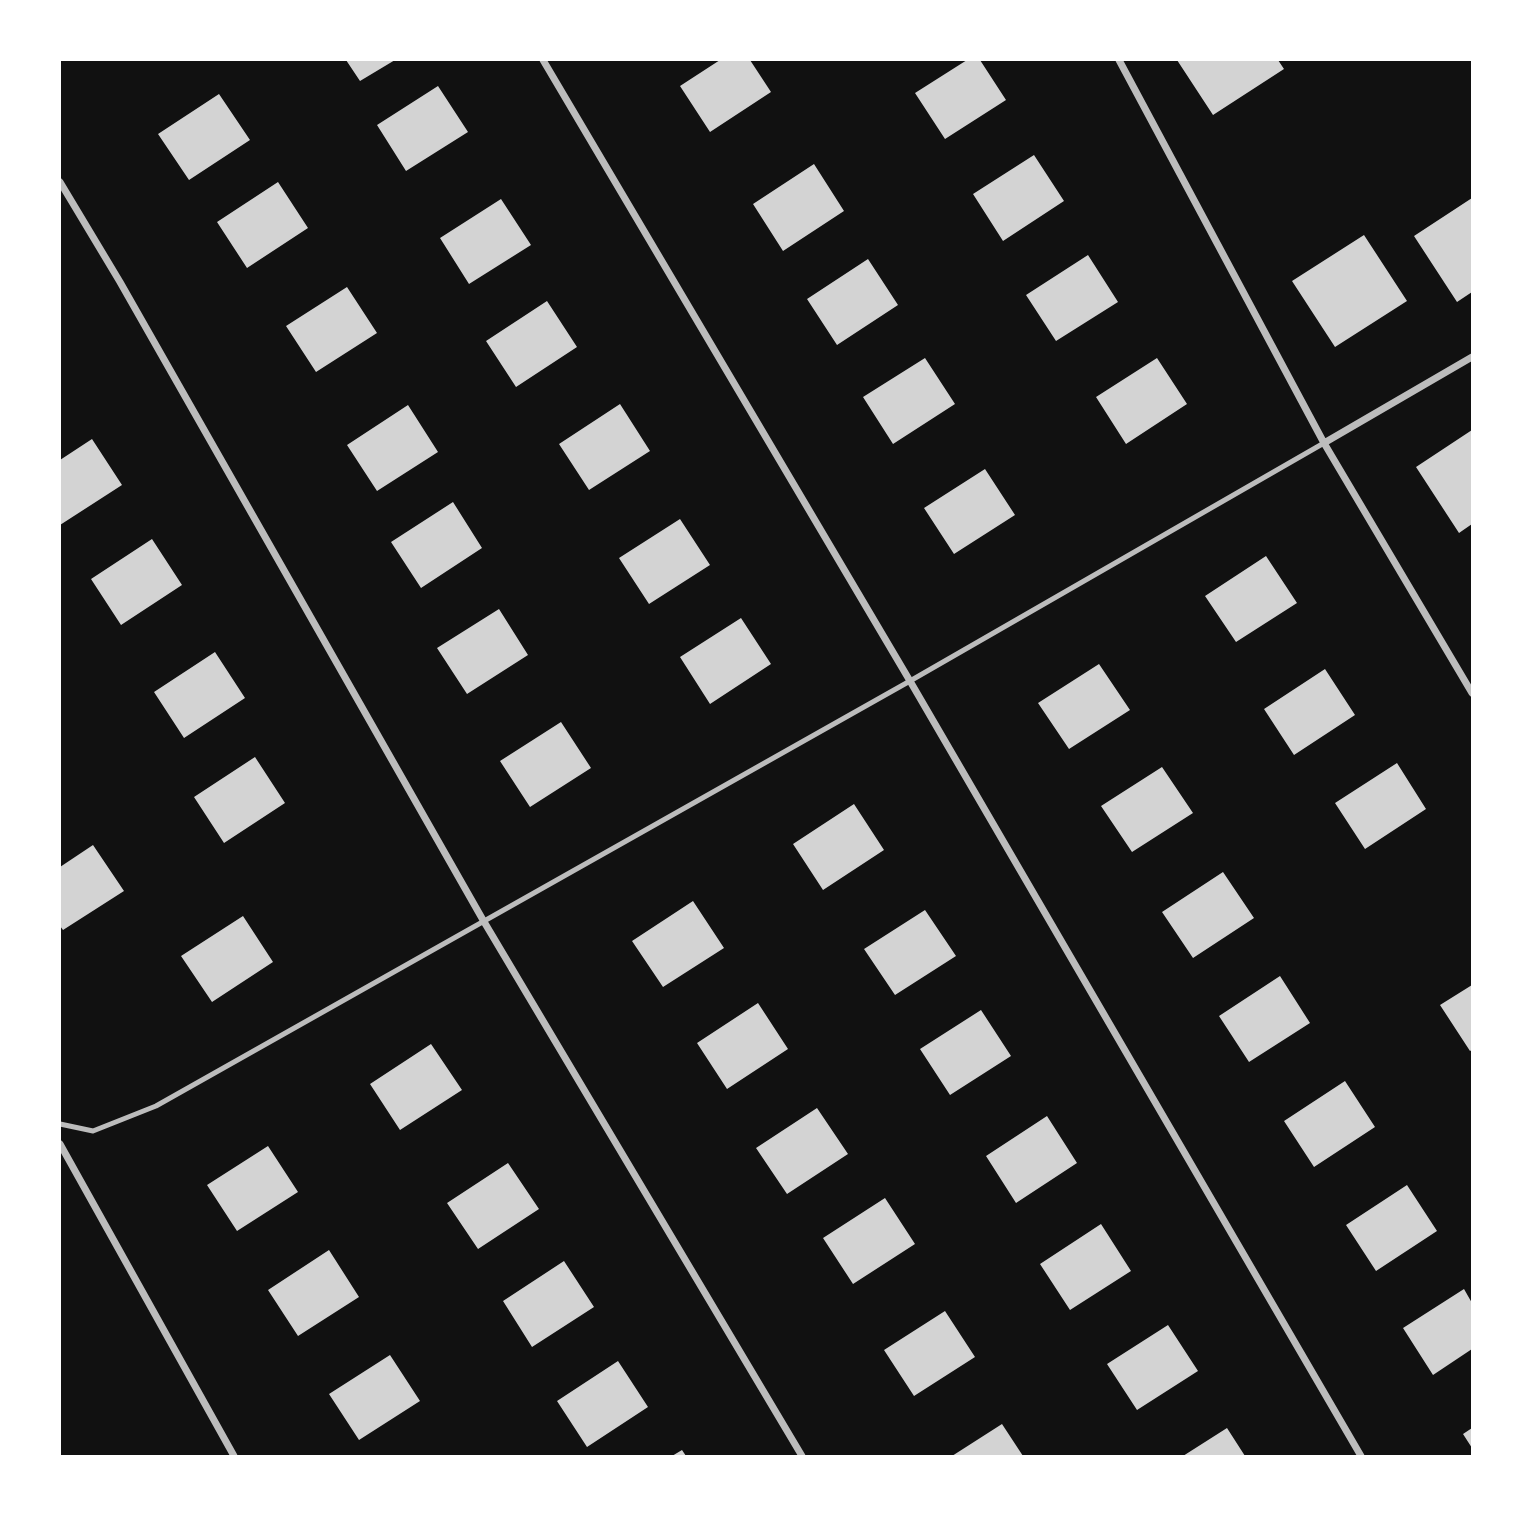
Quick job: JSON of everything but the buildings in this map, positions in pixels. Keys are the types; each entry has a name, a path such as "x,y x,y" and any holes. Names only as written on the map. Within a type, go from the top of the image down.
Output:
{"street":[{"path":"542,60 910,681 1361,1457"},
{"path":"1119,60 1324,443 1472,694"},
{"path":"60,182 155,341 483,920 803,1457"},
{"path":"1324,443 1472,356"},
{"path":"60,1144 234,1457"}],"lane":[{"path":"60,1125 93,1131 156,1106 910,681 1324,443"}]}
